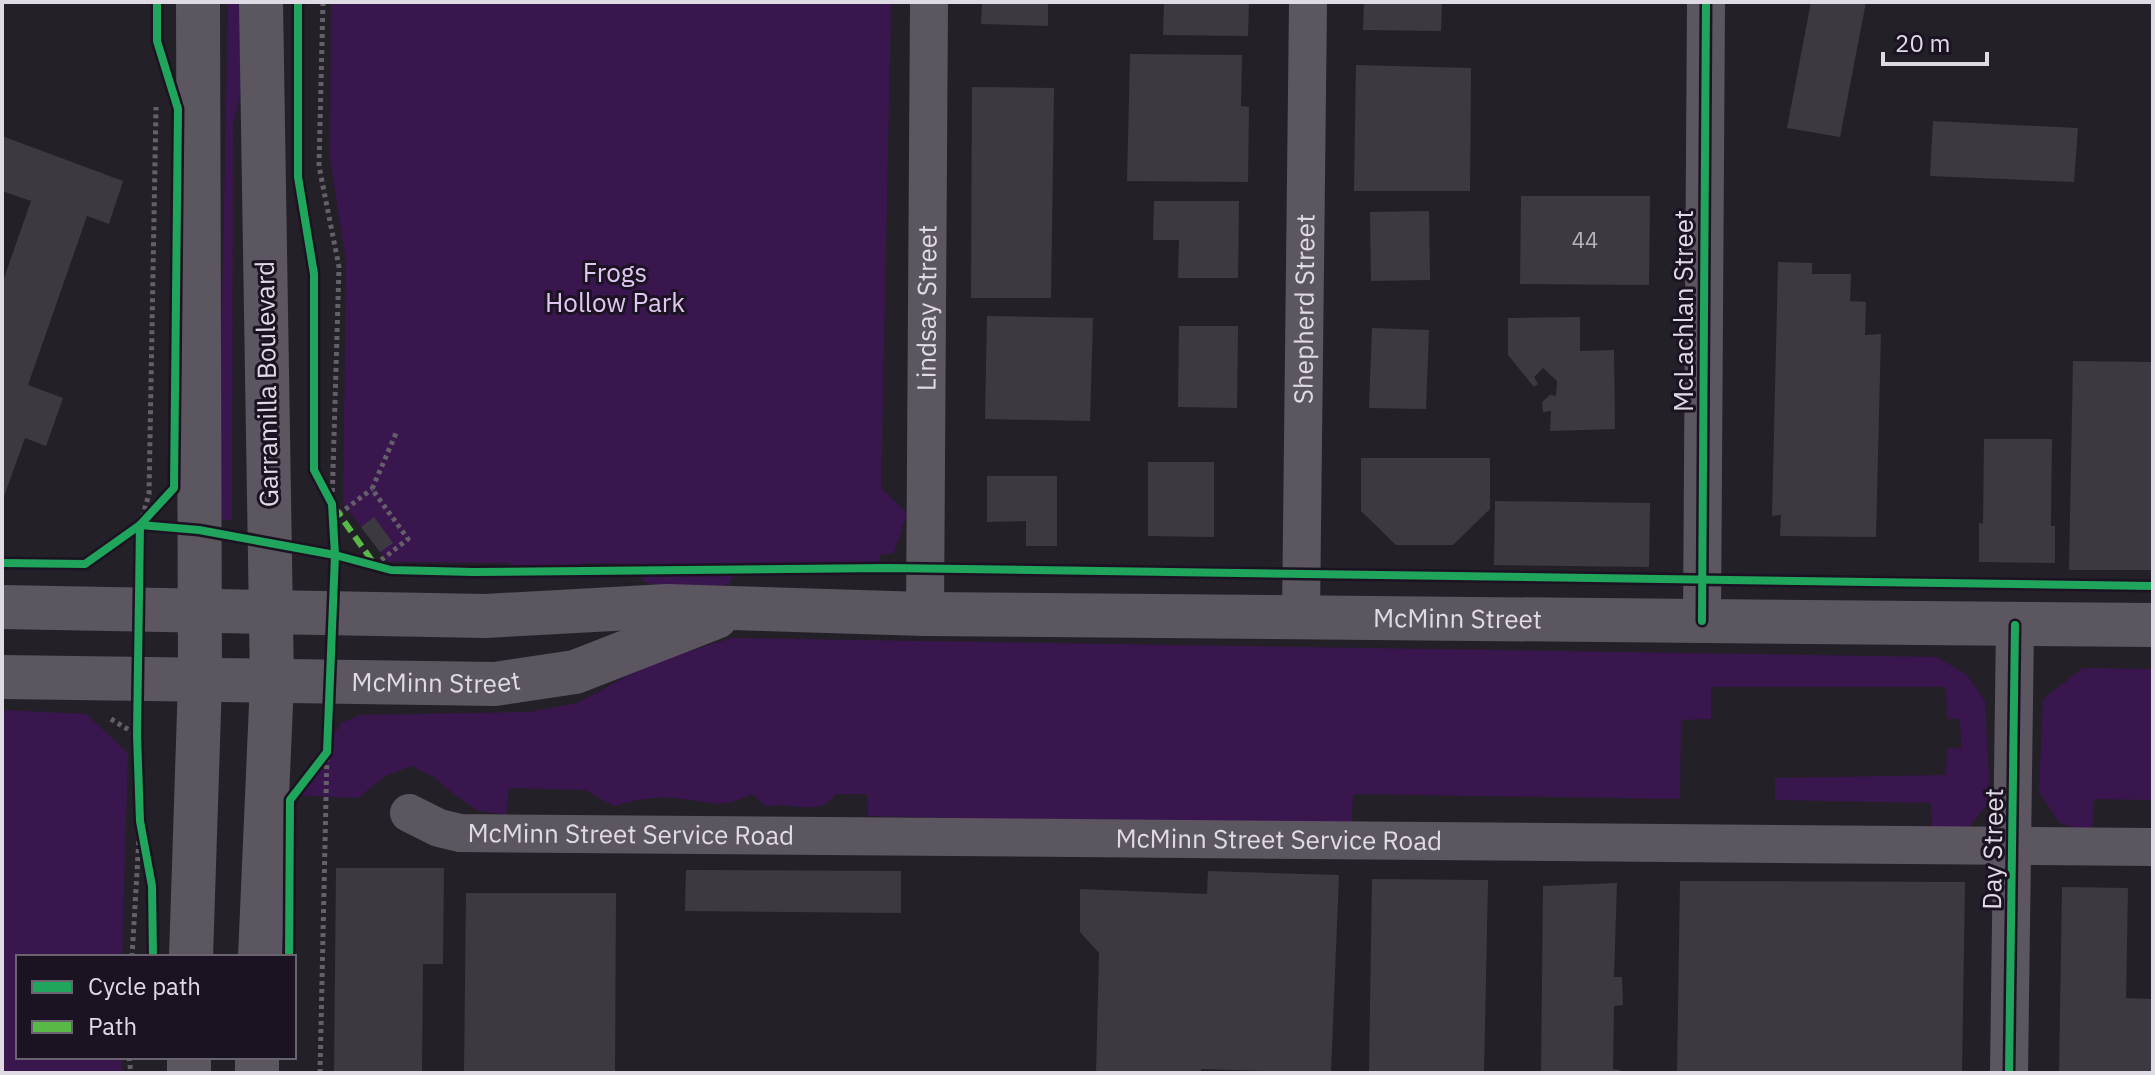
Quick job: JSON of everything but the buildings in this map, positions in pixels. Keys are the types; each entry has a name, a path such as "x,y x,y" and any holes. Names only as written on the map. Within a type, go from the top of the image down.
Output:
{"street":[{"path":"178,2 178,16 198,76"},
{"path":"191,955 200,681 198,2"},
{"name":"Garramilla Boulevard","path":"260,955 272,682 261,2"},
{"name":"Lindsay Street","path":"925,614 929,2"},
{"name":"Shepherd Street","path":"1301,617 1308,2"},
{"name":"McLachlan Street","path":"1702,621 1706,2"},
{"name":"McMinn Street","path":"2,607 514,616 667,606 925,614 2153,625"},
{"name":"McMinn Street","path":"2,677 495,684 540,679 587,668 693,624 716,617 762,611"},
{"name":"Day Street","path":"2009,1073 2015,625"},
{"name":"McMinn Street Service Road","path":"409,813 439,828 460,833 2153,847"}],"path":[{"path":"323,2 319,166 339,267 332,504"},
{"path":"140,540 140,525 149,494 156,104"},
{"path":"320,481 336,515 372,489 397,431"},
{"path":"362,561 379,566 408,539 372,489"},
{"path":"129,533 157,506"},
{"path":"140,525 199,530"},
{"path":"137,720 138,750"},
{"path":"320,1073 328,737"},
{"path":"318,764 327,752"},
{"path":"132,955 140,807"},
{"path":"140,821 147,860"}],"green space":[{"path":"228,2 252,2 253,36 233,126 232,520 218,519"},
{"name":"Frogs Hollow Park","path":"331,2 891,2 881,488 907,513 894,553 880,555 879,565 739,565 729,584 677,593 643,581 639,564 582,563 579,573 544,574 513,569 510,563 389,562 343,504 346,262 330,159"},
{"path":"732,638 1936,657 1966,674 1985,701 1989,779 1986,806 1967,829 1932,833 1931,803 1775,800 1775,778 1946,775 1947,749 1961,748 1960,719 1947,719 1946,687 1711,687 1711,719 1681,720 1680,799 1353,794 1351,828 868,816 867,794 835,794 822,806 813,807 767,807 752,794 725,803 658,798 614,806 585,790 509,788 506,815 477,810 433,776 411,766 385,776 358,798 297,795 341,723 360,715 529,712 577,703 653,662"},
{"path":"2083,668 2153,669 2153,800 2094,799 2092,833 2060,823 2039,792 2043,699"},
{"path":"2,710 86,714 128,753 122,955 16,955 16,1059 122,1059 122,1073 2,1073"}],"marked path":[{"path":"334,507 375,565"}],"cycle path":[{"path":"153,955 152,886 140,821 137,735 140,525 174,488 178,109 157,41 157,2"},
{"path":"289,955 290,800 327,752 335,555 332,504 314,470 314,274 298,177 298,2"},
{"path":"1702,621 1706,2"},
{"path":"2,563 85,564 140,525 199,530 335,555 391,570 888,568 2153,586"},
{"path":"2009,1073 2015,625"}]}
